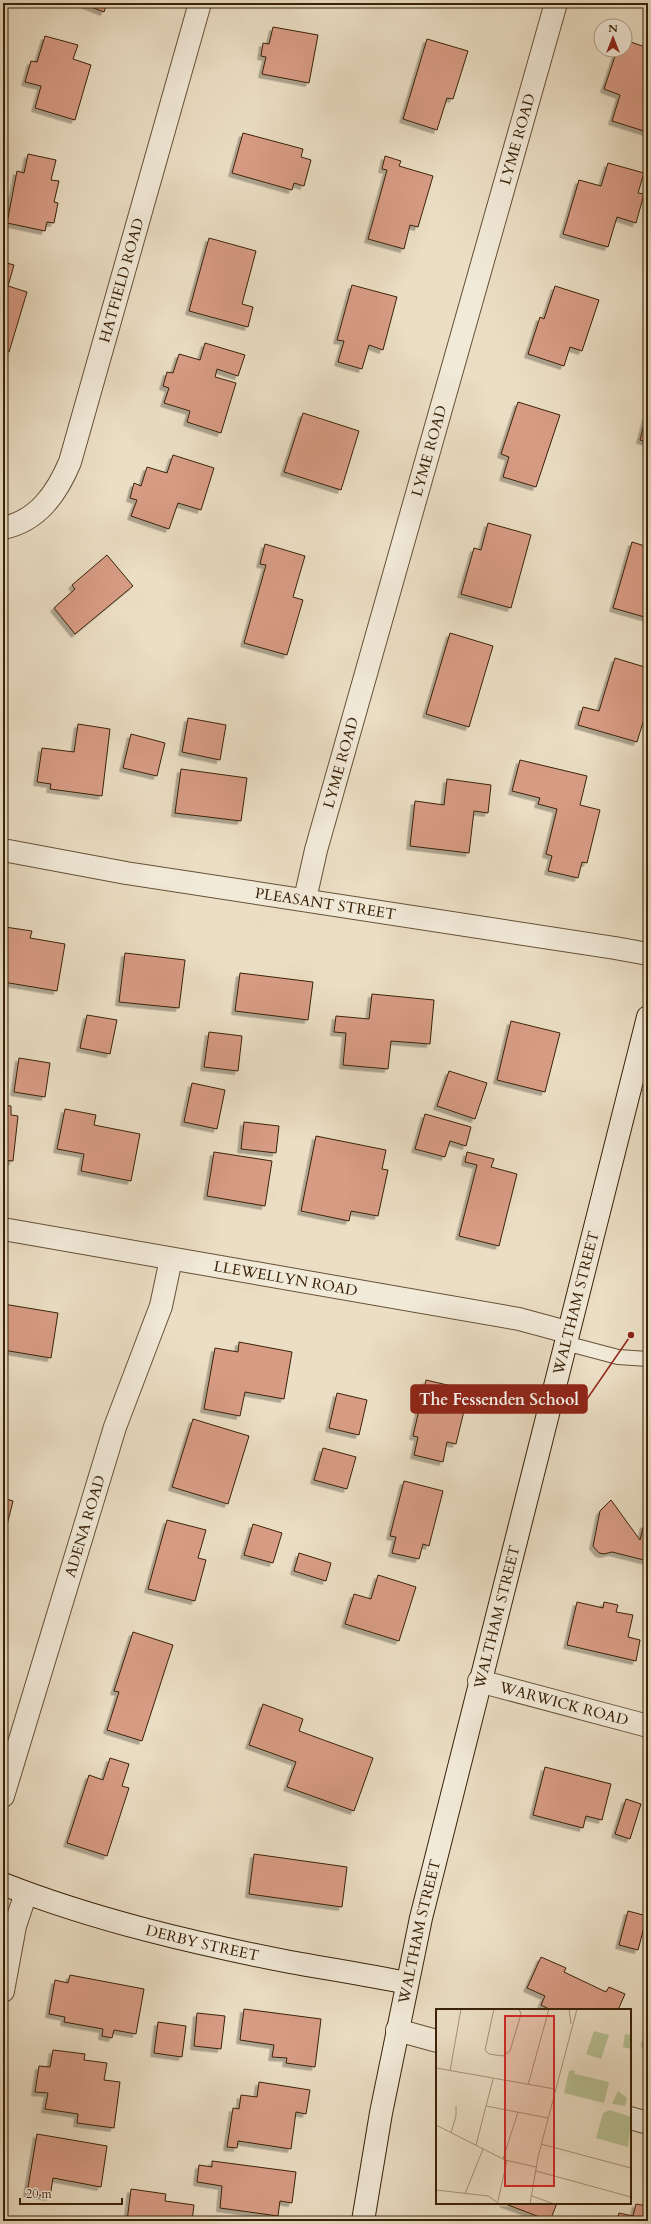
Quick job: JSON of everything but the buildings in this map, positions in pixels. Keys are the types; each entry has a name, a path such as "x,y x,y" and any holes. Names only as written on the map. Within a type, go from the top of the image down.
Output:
{"street":[{"name":"HATFIELD ROAD","path":"3,528 28,518 47,503 59,485 70,462 200,3"},
{"name":"LYME ROAD","path":"305,899 316,850 556,3"},
{"name":"PLEASANT STREET","path":"3,850 126,873 305,899 648,954"},
{"name":"WALTHAM STREET","path":"363,2221 397,2030 437,1849 648,1017"},
{"name":"LLEWELLYN ROAD","path":"3,1229 519,1319 566,1338"},
{"name":"ADENA ROAD","path":"3,1796 115,1426 161,1306 171,1259"},
{"name":"WARWICK ROAD","path":"480,1681 648,1726"},
{"name":"DERBY STREET","path":"3,1884 26,1893 109,1919 198,1942 290,1962 407,1983"},
{"path":"3,1991 15,1926 26,1893"},
{"path":"397,2030 436,2041"},
{"path":"631,2118 648,2123"}],"lane":[{"path":"566,1338 618,1357 648,1359"}],"place":[{"name":"The Fessenden School","path":"631,1335"}]}
